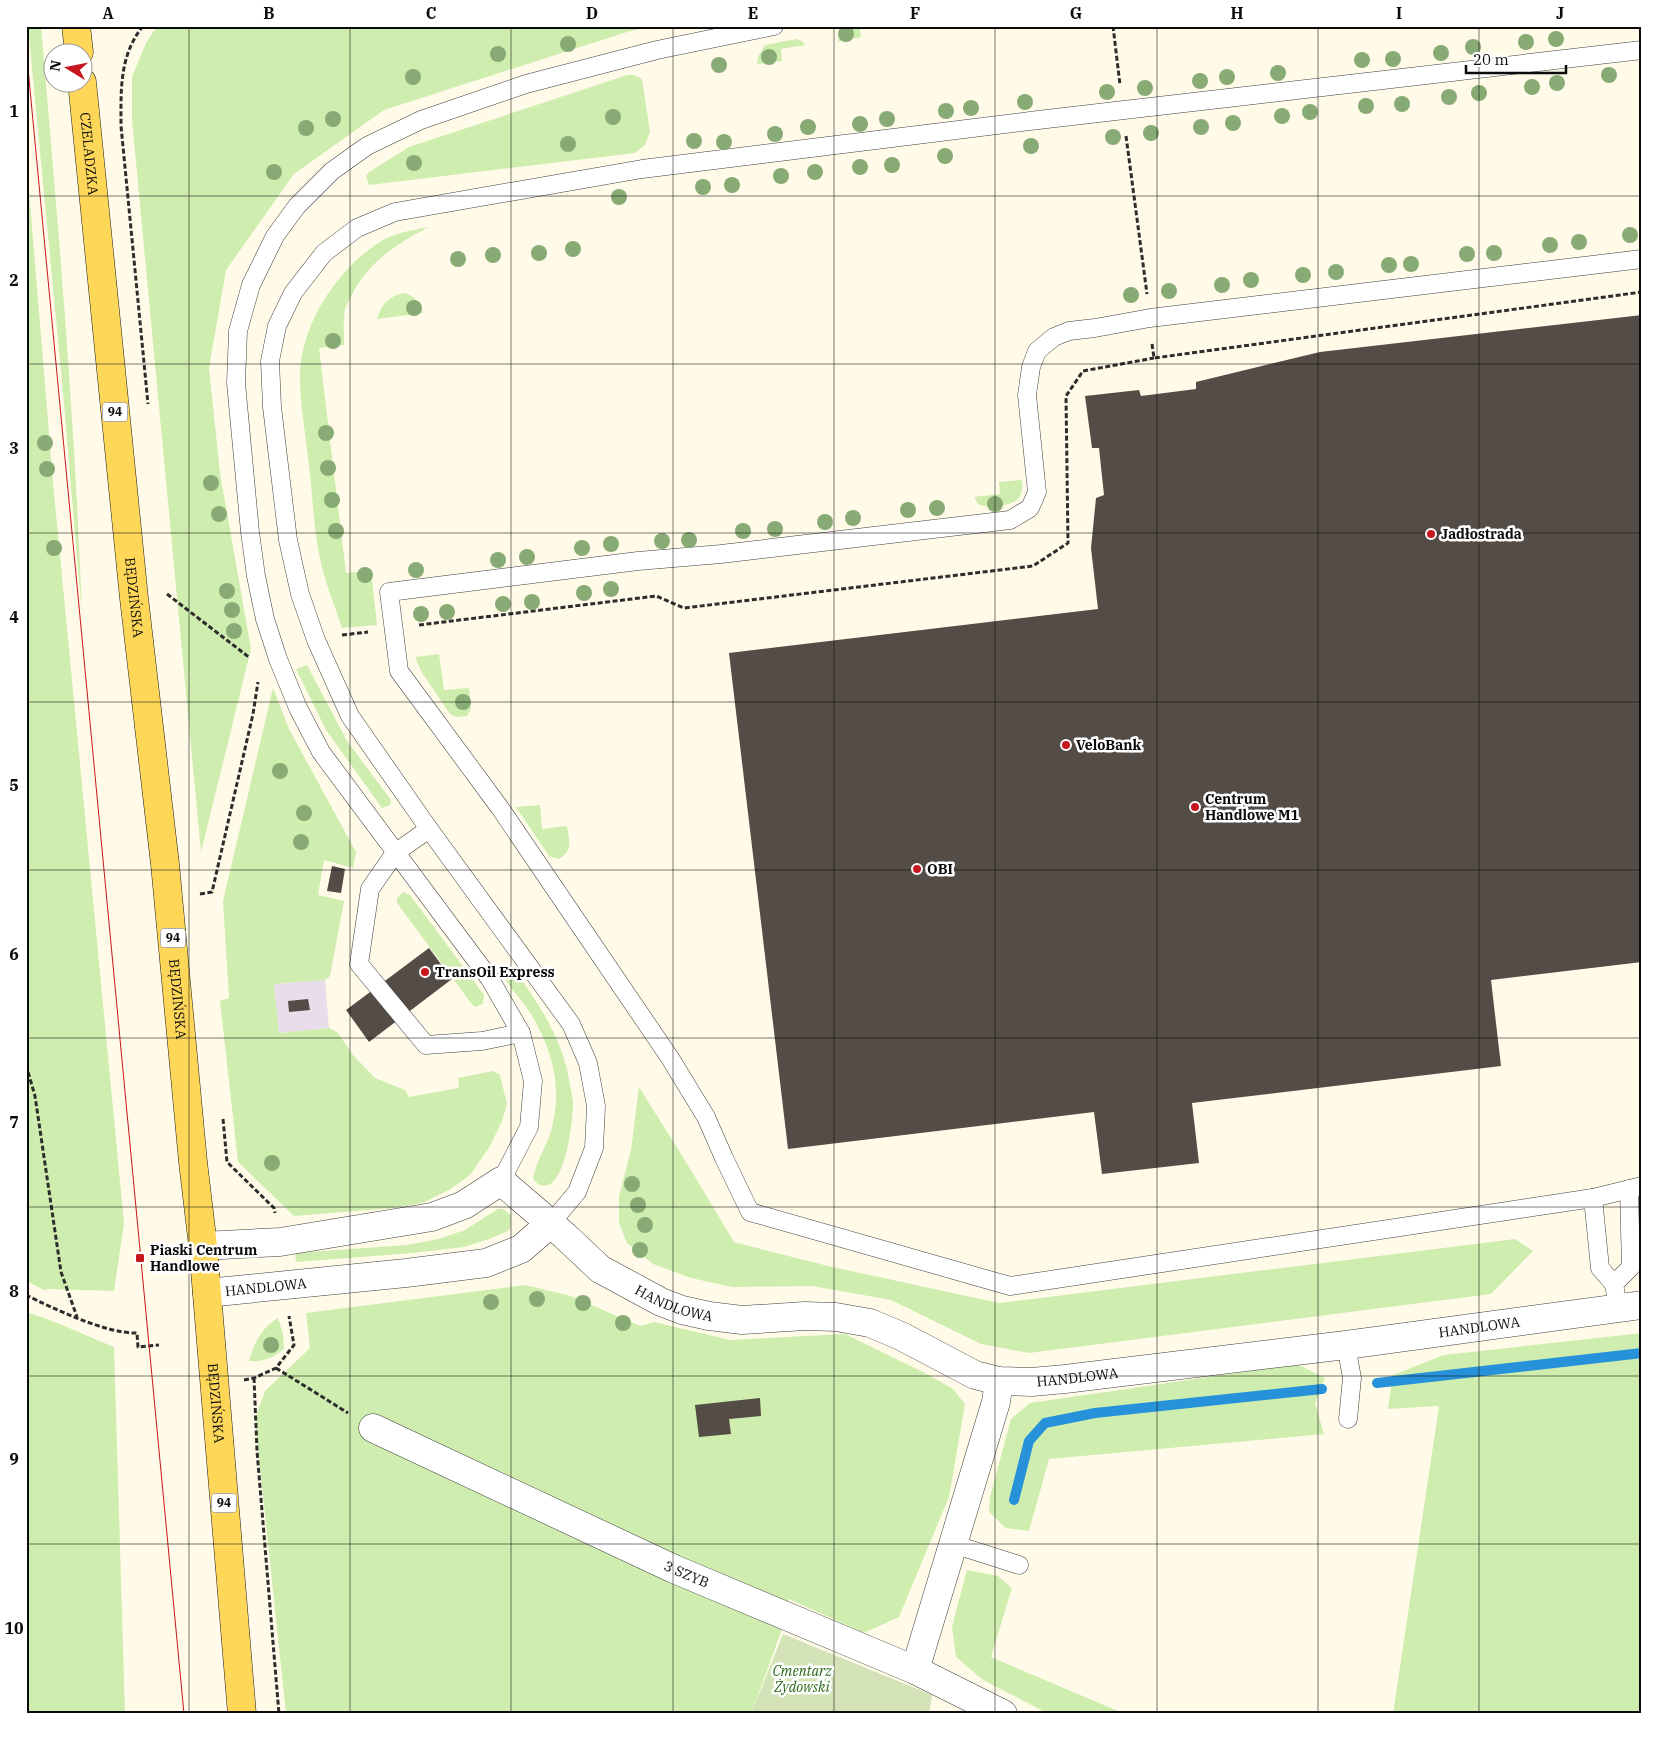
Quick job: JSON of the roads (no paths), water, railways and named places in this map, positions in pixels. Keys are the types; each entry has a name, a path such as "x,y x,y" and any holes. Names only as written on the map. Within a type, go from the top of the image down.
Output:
{"main road":[{"path":"76,26 78,42"},
{"name":"CZELADZKA","path":"83,92 96,226"},
{"name":"BĘDZIŃSKA","path":"96,226 134,598 165,864 193,1162 203,1246 242,1714"}],"street":[{"path":"203,1246 280,1242 432,1217 464,1205 501,1181"},
{"name":"HANDLOWA","path":"501,1181 551,1223 600,1269 661,1302 682,1310 742,1320 805,1316 836,1317 870,1323 901,1336 975,1375 999,1381 1032,1382 1065,1379 1346,1345 1624,1299"},
{"name":"HANDLOWA","path":"206,1293 486,1263 521,1249 551,1223"},
{"path":"915,1670 996,1402 999,1381"},
{"name":"3 SZYB","path":"373,1428 674,1569 915,1670 1003,1714"}],"lane":[{"path":"501,1181 529,1127 533,1081 521,1032 490,979 322,752 298,708 265,619 256,576 236,383 238,330 251,285 275,236 297,206 332,171 367,146 421,120 526,84 656,50 774,26"},
{"path":"551,1223 577,1192 594,1148 596,1106 588,1063 570,1024 350,716 316,640 300,594 288,540 272,407 270,361 277,326 292,293 324,253 357,228 395,212 642,169 1123,110 1642,50"},
{"path":"1624,1299 1631,1267 1635,1188 1592,1198 1010,1286 750,1212 706,1117 670,1058 500,808 399,671 389,592 638,561 721,554 1010,520 1030,508 1037,492 1027,395 1031,366 1037,351 1054,337 1069,331 1150,318 1642,259"},
{"path":"429,829 395,853 370,889 359,964 426,1045 482,1041 521,1032"},
{"path":"1592,1198 1600,1268 1624,1299"},
{"path":"1346,1345 1352,1378 1348,1419"},
{"path":"953,1544 1019,1564"}],"waterway":[{"path":"1377,1383 1642,1353"},
{"path":"1014,1500 1029,1441 1045,1423 1095,1413 1322,1389"}],"tram line":[{"path":"26,47 184,1714"}],"place":[{"name":"Jadłostrada","path":"1431,534"},
{"name":"VeloBank","path":"1066,745"},
{"name":"Centrum Handlowe M1","path":"1195,807"},
{"name":"OBI","path":"917,869"},
{"name":"TransOil Express","path":"425,972"},
{"name":"Piaski Centrum Handlowe","path":"140,1258"}],"park label":[{"name":"Cmentarz Żydowski","path":"802,1679"}]}
